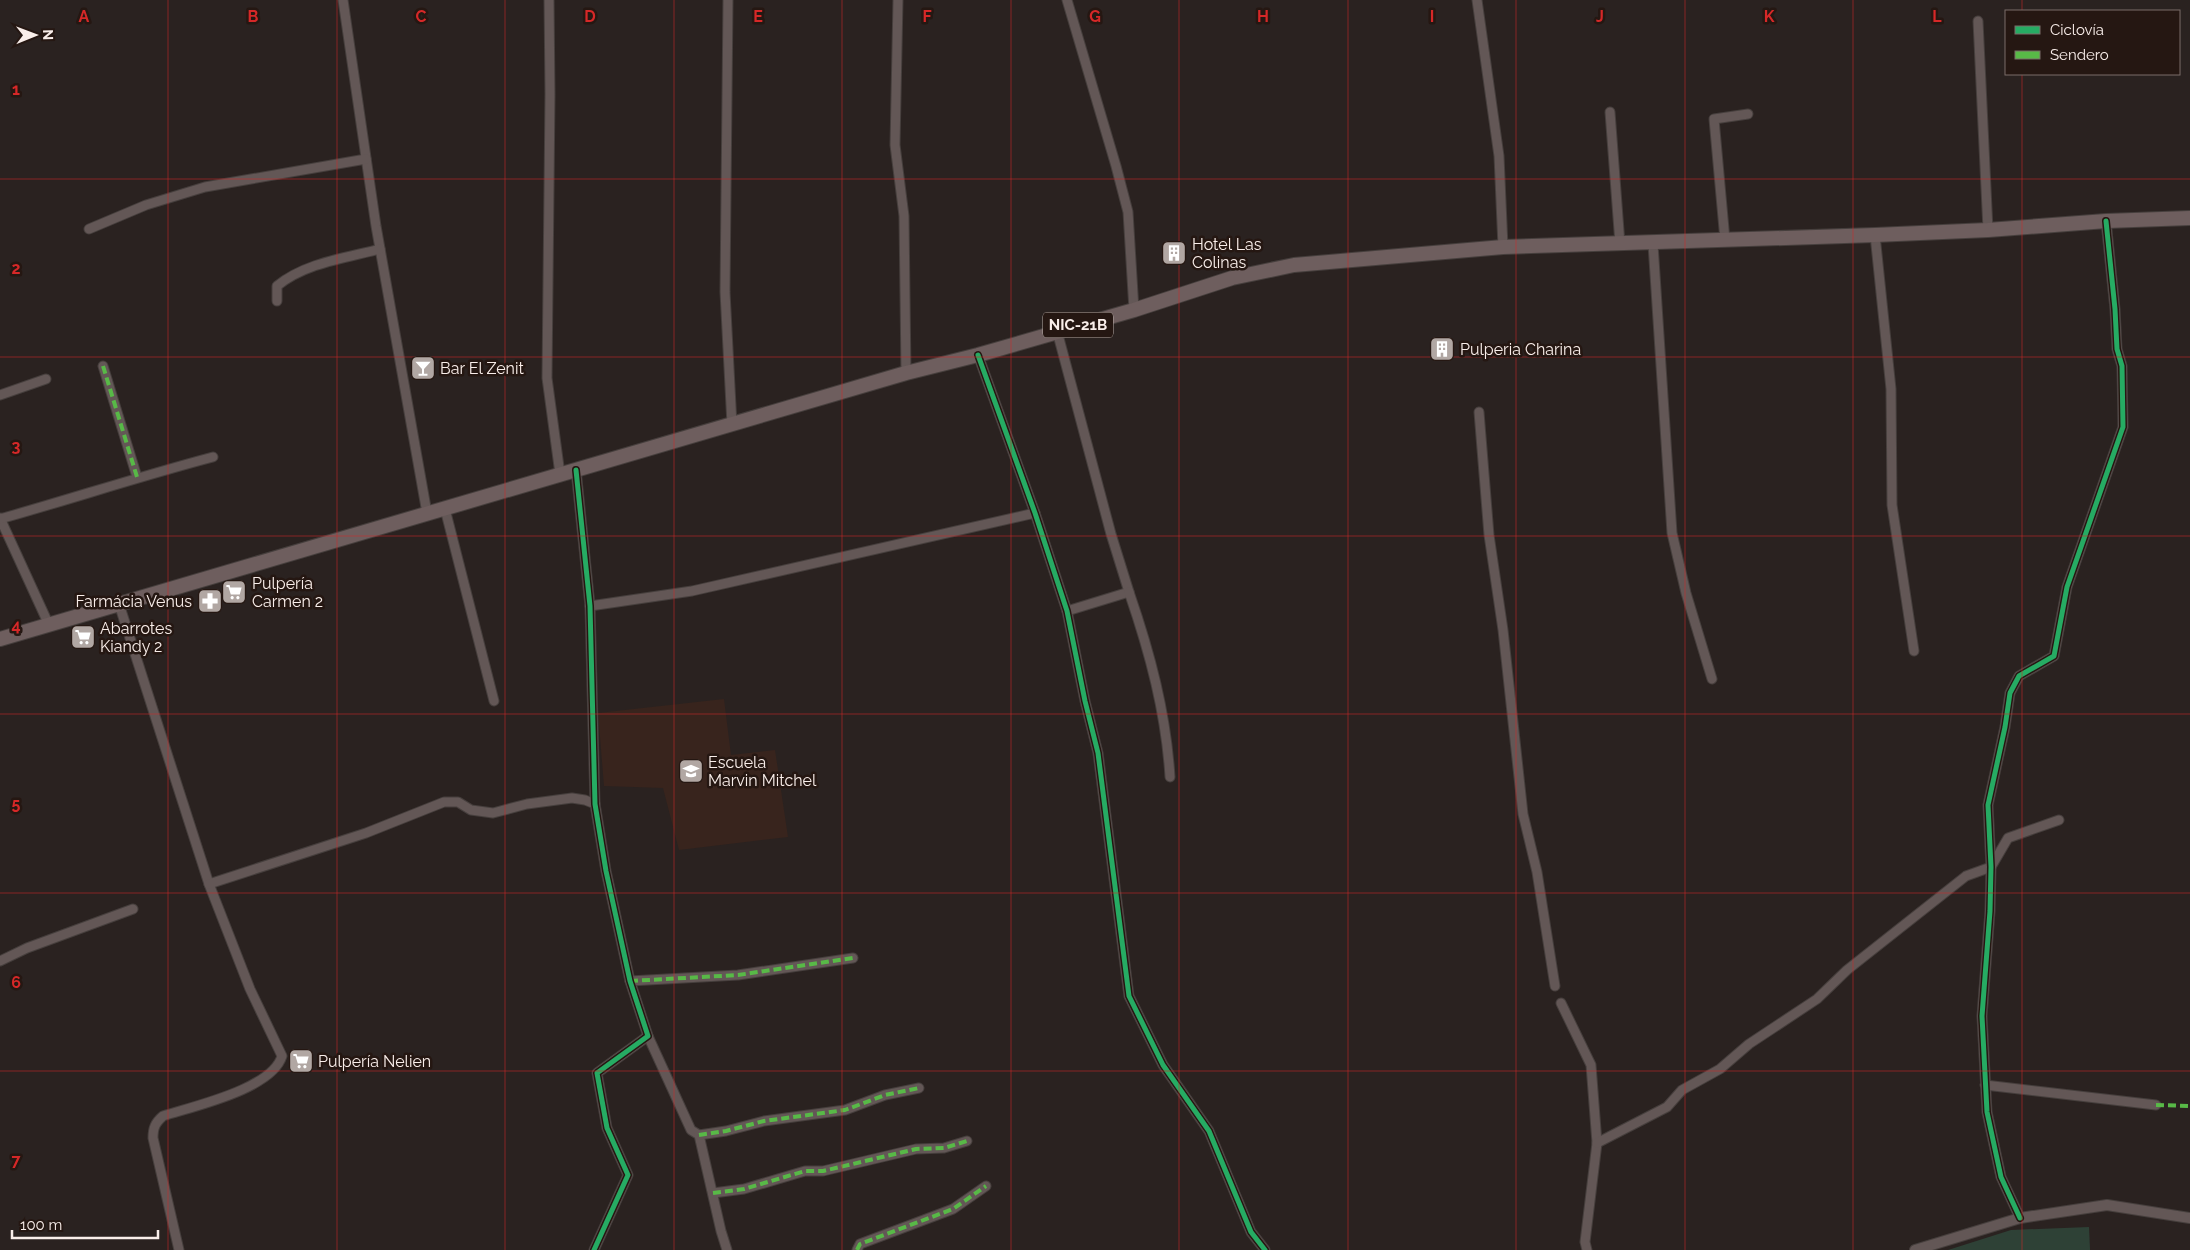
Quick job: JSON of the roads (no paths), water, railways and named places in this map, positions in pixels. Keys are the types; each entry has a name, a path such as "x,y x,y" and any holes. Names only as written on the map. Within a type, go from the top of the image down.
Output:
{"highway":[{"name":"NIC-21B","path":"0,639 906,373 978,355 1134,310 1232,278 1294,265 1503,248 1874,235 1988,230 2106,221 2190,218"}],"street":[{"path":"343,0 380,249 427,513"},
{"path":"550,0 546,378 560,474"},
{"path":"728,0 725,292 732,425"},
{"path":"898,0 895,145 904,216 906,373"},
{"path":"1067,0 1128,212 1134,310"},
{"path":"1477,0 1499,156 1503,248"},
{"path":"1978,21 1988,230"},
{"path":"1610,112 1620,244"},
{"path":"1725,240 1714,119 1748,114"},
{"path":"89,229 146,205 205,187 366,159"},
{"path":"2020,1218 2001,1176 1986,1112 1982,1016 1990,911 1988,805 2005,727 2010,693 2019,676 2054,656 2067,587 2123,427 2122,366 2117,349 2106,221"},
{"path":"1874,235 1891,389 1892,505 1914,651"},
{"path":"1653,244 1672,533 1686,593 1712,678"},
{"path":"277,301 278,286 291,275 324,263 380,249"},
{"path":"1057,331 1111,534 1149,651 1168,737 1170,778"},
{"path":"978,355 1068,611 1085,701 1098,753 1129,996 1162,1065 1209,1131 1252,1232 1265,1250"},
{"path":"103,366 137,477"},
{"path":"0,395 46,380"},
{"path":"1480,412 1489,535 1503,630 1523,814 1537,872 1555,986"},
{"path":"49,624 0,519 107,489 137,477 213,457"},
{"path":"576,470 590,606 595,804 606,872 630,981 648,1036 691,1130 699,1135 726,1131 764,1121 845,1110 885,1095 919,1088"},
{"path":"445,509 494,701"},
{"path":"590,606 692,591 1035,513"},
{"path":"1068,611 1129,592"},
{"path":"119,604 209,884 250,989 282,1056 279,1064 267,1076 253,1084 239,1091 164,1116 156,1122 153,1129 153,1138 179,1250"},
{"path":"209,884 366,833 444,802 458,802 471,810 493,814 527,804 572,798 595,804"},
{"path":"1597,1143 1667,1107 1682,1090 1720,1069 1749,1044 1817,999 1847,970 1966,876 1990,867 2008,838 2059,820"},
{"path":"0,960 133,908"},
{"path":"630,981 738,975 853,958"},
{"path":"1561,1003 1592,1065 1597,1143 1585,1242 1587,1250"},
{"path":"594,1250 628,1175 607,1128 597,1073 648,1036"},
{"path":"1985,1085 2156,1106"},
{"path":"699,1135 721,1231 728,1250"},
{"path":"713,1193 744,1189 805,1171 823,1171 916,1149 944,1148 967,1141"},
{"path":"857,1250 860,1244 953,1209 986,1186"},
{"path":"1915,1250 2020,1218 2107,1205 2190,1218"}],"place":[{"name":"Hotel Las Colinas","path":"1174,253"},
{"name":"Pulperia Charina","path":"1442,349"},
{"name":"Bar El Zenit","path":"423,368"},
{"name":"Pulpería Carmen 2","path":"234,592"},
{"name":"Farmácia Venus","path":"210,601"},
{"name":"Abarrotes Kiandy 2","path":"83,637"},
{"name":"Escuela Marvin Mitchel","path":"691,771"},
{"name":"Pulpería Nelien","path":"301,1061"}]}
